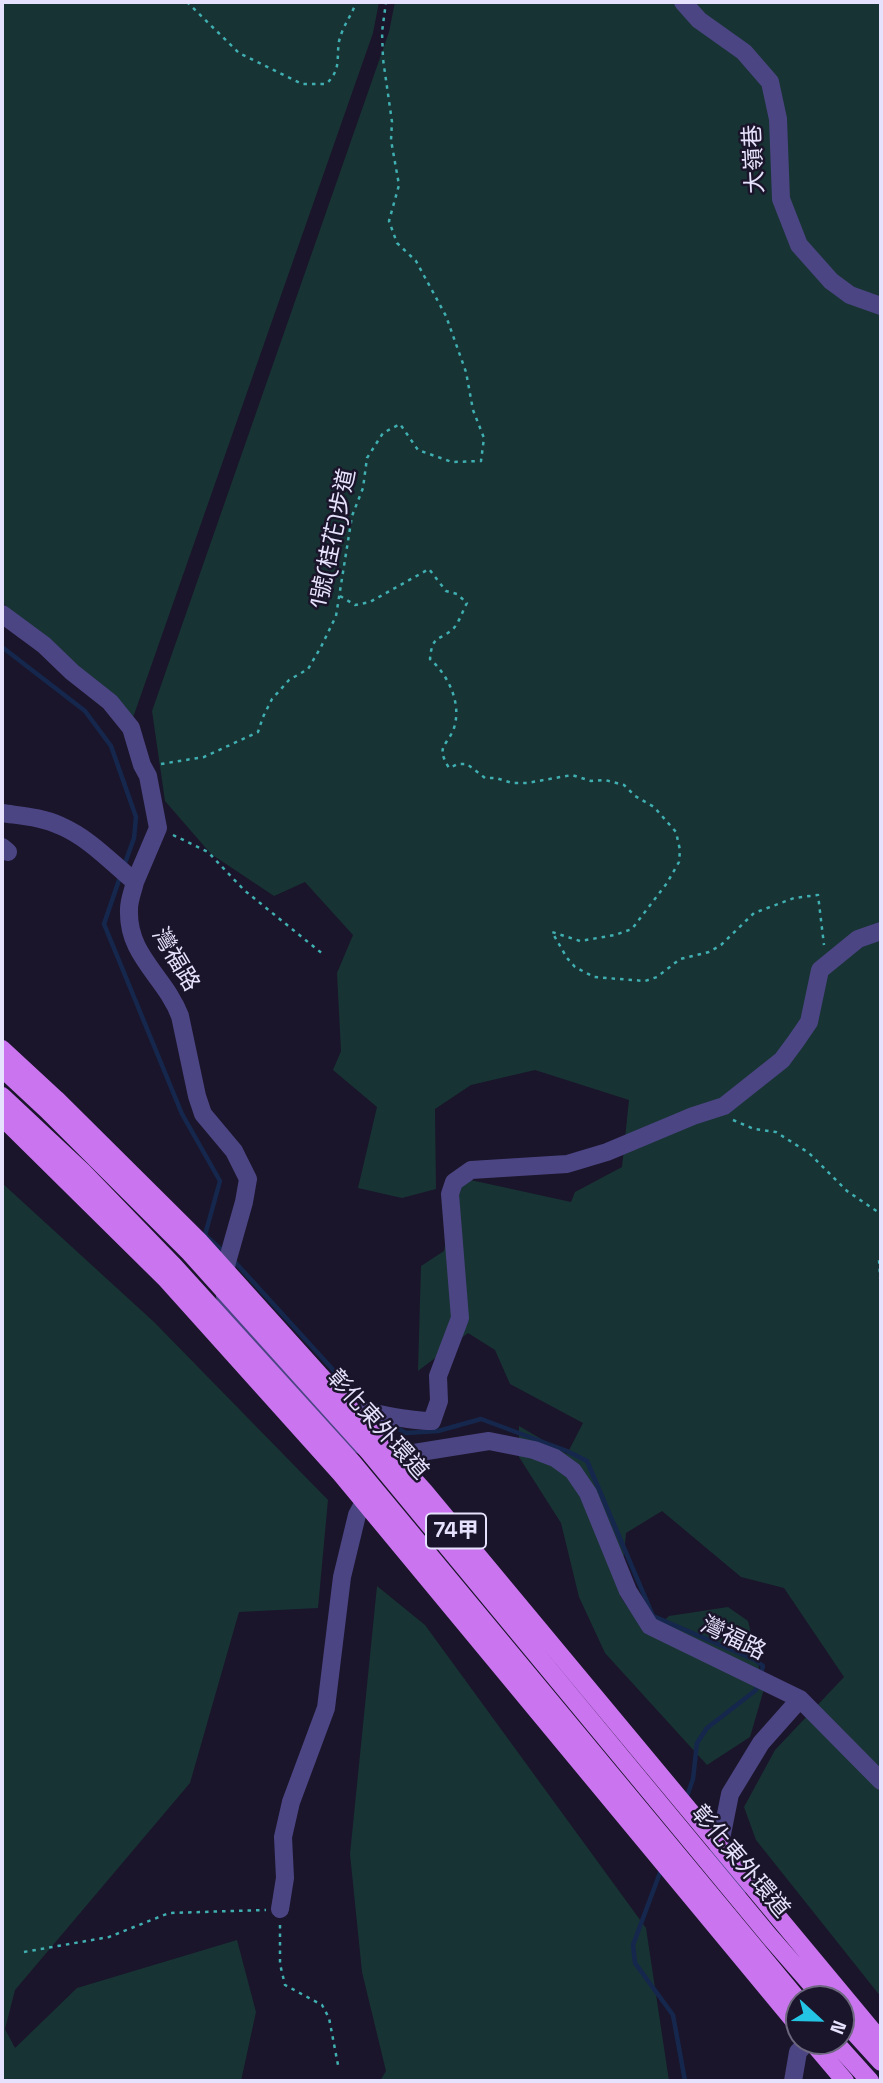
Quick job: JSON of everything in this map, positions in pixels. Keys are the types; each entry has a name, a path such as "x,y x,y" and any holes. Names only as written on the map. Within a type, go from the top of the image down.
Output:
{"main road":[{"name":"74甲","path":"2,1048 200,1242 424,1491 881,2041"},
{"name":"彰化東外環道","path":"2,1068 57,1119 190,1253 369,1452 811,1985"},
{"name":"彰化東外環道","path":"2,1096 82,1171 175,1267 352,1462 786,1985"},
{"name":"74甲","path":"2,1117 165,1278 341,1474 785,2010"},
{"path":"855,2033 881,2062"},
{"path":"822,2055 845,2081"},
{"path":"847,2055 870,2081"}],"street":[{"name":"大嶺巷","path":"683,2 699,20 744,51 770,82 778,119 781,199 799,244 831,281 850,295 881,306"},
{"path":"2,614 44,645 72,672 110,702 131,728 148,776 158,828"},
{"path":"2,813 39,818 62,826 86,841 135,882"},
{"name":"灣福路","path":"158,828 135,882 129,908 131,935 141,958 168,991 180,1016 203,1114 234,1151 247,1179 225,1278 225,1296 241,1323 344,1438 389,1457 489,1441 534,1450 555,1458 573,1471 588,1493 628,1591 650,1626 800,1699 881,1781"},
{"path":"352,1422 365,1412 411,1421 432,1421 439,1401 438,1376 460,1318 450,1194 454,1182 471,1171 567,1164 607,1152 724,1106 782,1060 809,1022 820,970 858,939 881,931"},
{"name":"灣福路","path":"232,1240 230,1282 236,1293 352,1422 389,1457"},
{"path":"280,1909 285,1878 283,1838 290,1802 326,1708 342,1577 357,1514 389,1457"},
{"path":"800,1699 761,1743 730,1794 719,1849 730,1881 812,1985"},
{"path":"855,2044 860,2081"},
{"path":"793,2081 797,2055"}],"path":[{"path":"187,2 239,53 302,84 326,84 336,75 341,33 354,11 356,2"},
{"name":"1號(桂花)步道","path":"142,765 204,757 258,732 272,699 289,680 308,668 336,616 352,516 363,488 367,458 383,433 401,424 418,450 452,462 481,461 484,438 473,410 466,372 446,316 416,261 397,243 389,221 399,185 391,140 392,122 383,59 382,32 386,2"},
{"path":"340,596 355,605 370,602 429,569 446,591 457,594 467,603 454,628 440,636 431,647 430,659 440,668 450,684 454,701 456,718 442,747 443,758 449,768 467,764 485,778 512,783 572,775 591,781 605,780 624,785 635,796 654,807 676,832 680,850 679,862 667,883 632,929 579,941 552,932 575,967 594,977 614,980 645,981 657,978 680,959 709,952 722,945 754,913 807,894 818,895 822,936 830,963"},
{"path":"158,828 208,852 244,890 324,955"},
{"path":"724,1106 731,1120 754,1129 776,1132 809,1153 847,1191 881,1214"},
{"path":"881,1252 881,1291"},
{"path":"24,1952 109,1937 169,1913 280,1909 281,1964 285,1985 323,2005 329,2018 338,2065"}],"green space":[{"path":"2,2 379,2 373,33 129,729 2,602"},
{"path":"395,2 881,2 881,1997 756,1840 744,1807 775,1750 844,1677 784,1588 741,1577 662,1511 626,1533 620,1596 647,1635 669,1616 728,1607 748,1621 764,1689 750,1737 707,1765 605,1653 579,1597 561,1523 519,1457 519,1426 567,1454 583,1423 510,1384 495,1350 468,1333 418,1371 421,1266 444,1251 457,1177 571,1202 575,1192 622,1167 629,1100 535,1070 471,1085 435,1109 436,1189 402,1198 358,1188 377,1107 333,1070 341,1051 337,973 353,935 305,882 274,896 211,854 165,801 152,711 389,32"},
{"path":"2,1183 154,1322 328,1500 318,1608 239,1612 190,1783 15,1990 5,2029 15,2048 77,1988 237,1940 256,2012 241,2081 2,2081"},
{"path":"377,1586 425,1625 646,1928 669,2081 380,2081 386,2071 362,1972 350,1854"}],"waterway":[{"path":"2,647 85,711 111,746 136,817 134,838 124,866"},
{"path":"120,877 104,924 182,1114 220,1181 205,1235 225,1253"},
{"path":"234,1261 367,1407"},
{"path":"388,1423 406,1433 438,1431 481,1419 587,1461 653,1616 755,1660 763,1666 761,1674"},
{"path":"686,1799 693,1779 697,1743 707,1728 756,1690 758,1682"},
{"path":"661,1870 633,1945 635,1963 673,2015 685,2081"}]}
